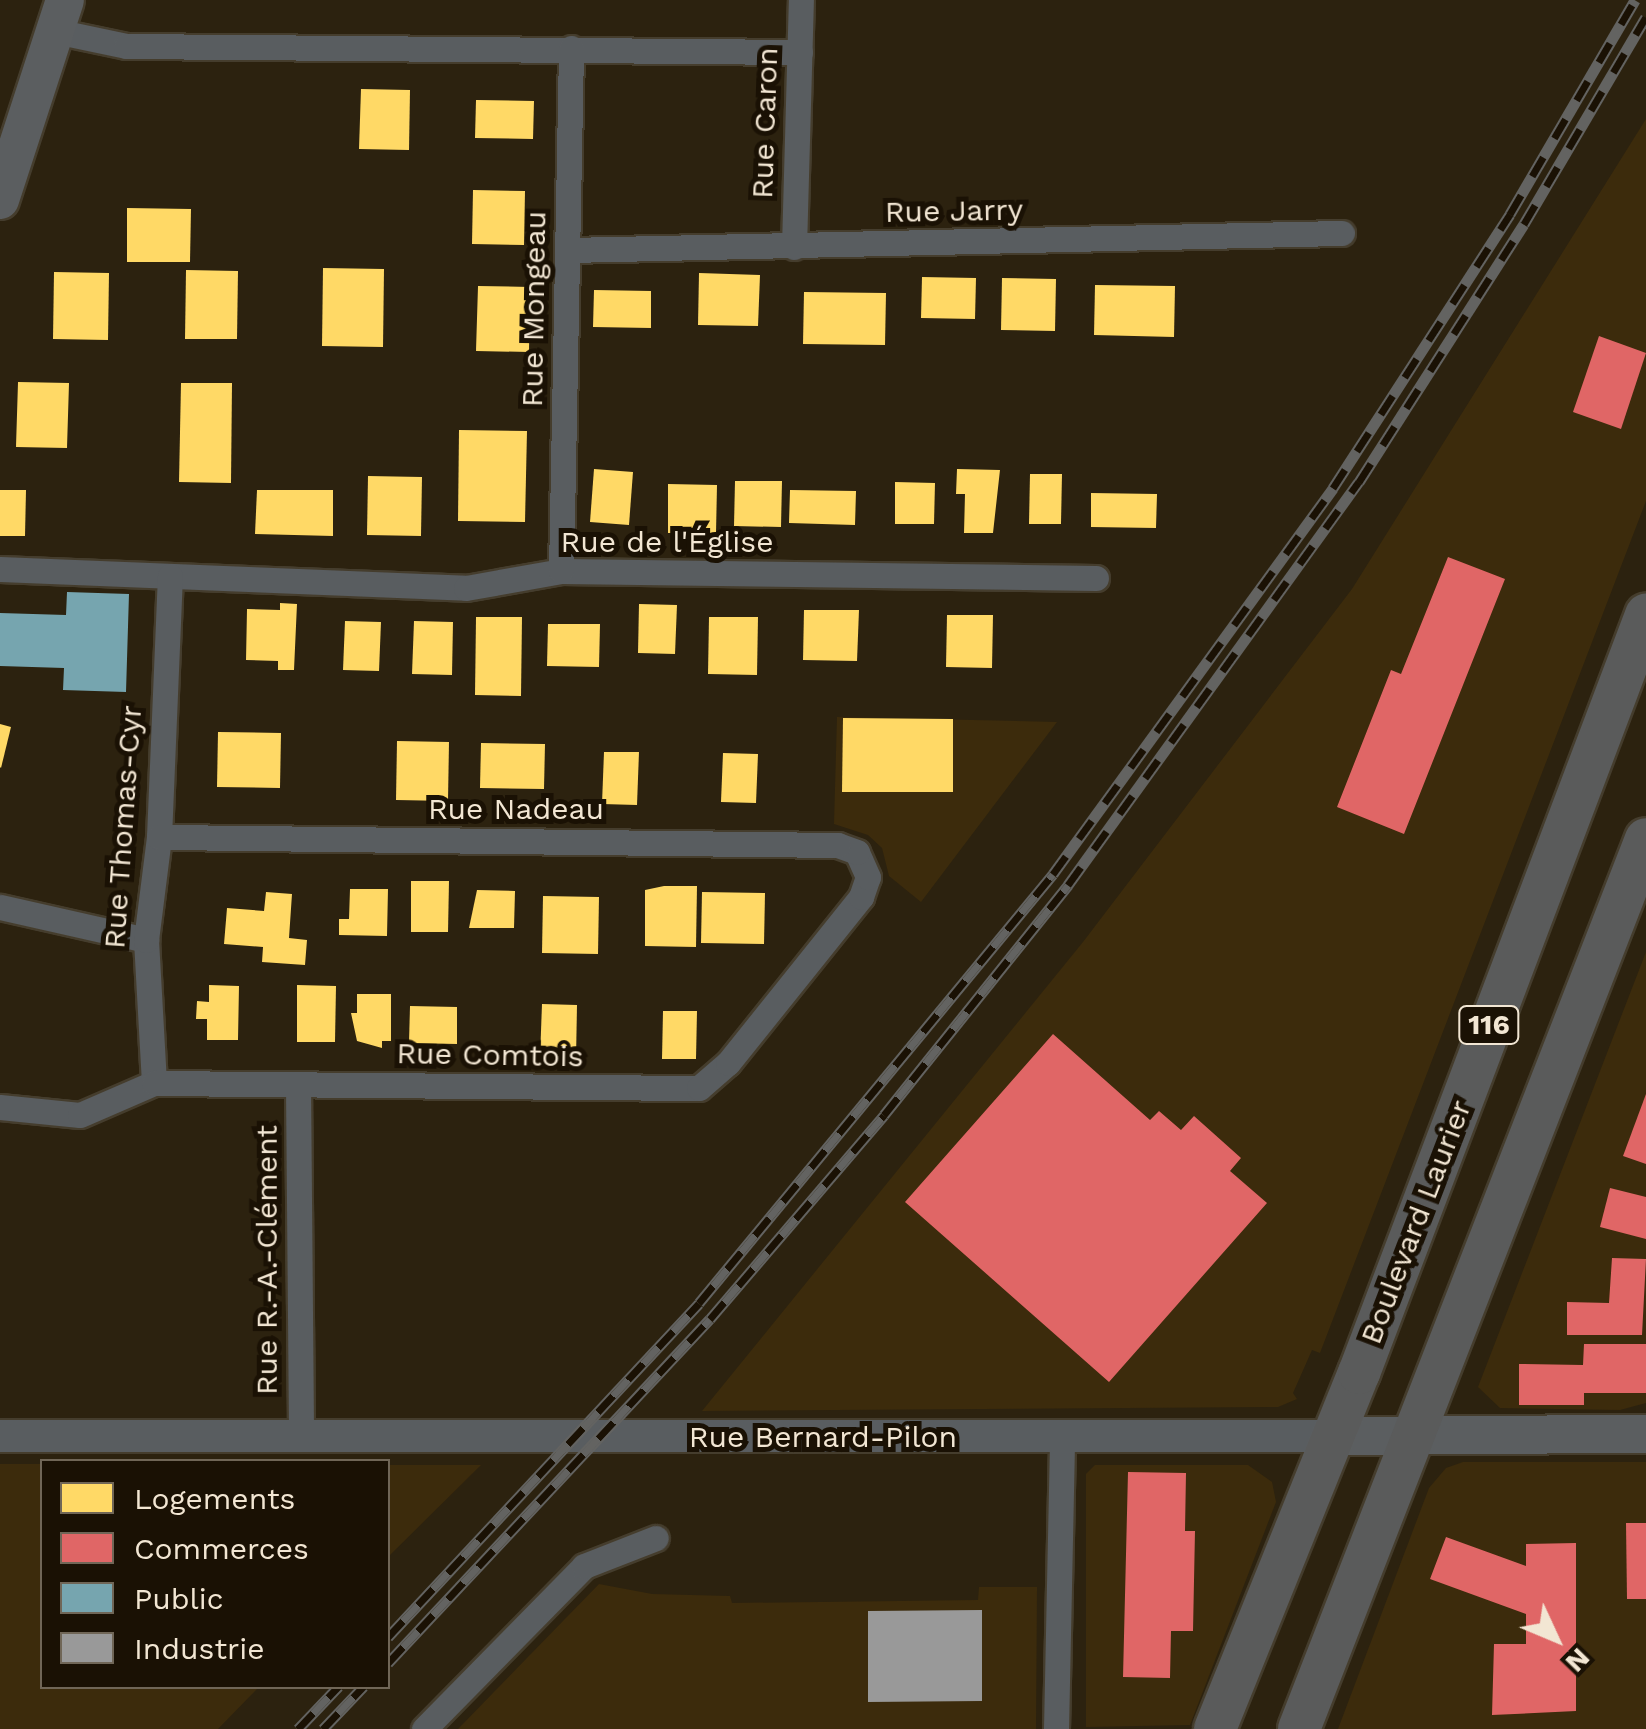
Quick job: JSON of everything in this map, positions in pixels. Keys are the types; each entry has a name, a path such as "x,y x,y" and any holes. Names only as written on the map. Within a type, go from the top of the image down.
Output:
{"main road":[{"path":"0,200 60,16"},
{"name":"Boulevard Laurier","path":"1334,1436 1646,615"},
{"name":"116","path":"1299,1729 1646,839"},
{"name":"Rue Bernard-Pilon","path":"1334,1436 1646,1434"},
{"name":"116","path":"1214,1729 1334,1436"}],"street":[{"name":"Rue Caron","path":"794,247 801,0"},
{"path":"60,16 126,46 800,52"},
{"name":"Rue Mongeau","path":"561,571 570,48"},
{"name":"Rue Jarry","path":"568,250 1342,233"},
{"name":"Rue de l'Église","path":"0,569 466,588 561,571 1096,578"},
{"name":"Rue Thomas-Cyr","path":"154,1082 146,940 160,837 170,576"},
{"name":"Rue Nadeau","path":"160,837 817,844 851,848 865,864"},
{"name":"Rue Comtois","path":"0,1108 80,1115 154,1082 700,1088 728,1063 861,896 865,864"},
{"path":"0,906 146,940"},
{"name":"Rue R.-A.-Clément","path":"298,1085 301,1436"},
{"name":"Rue Bernard-Pilon","path":"0,1436 1334,1436"},
{"path":"1056,1729 1062,1437"},
{"path":"424,1729 584,1566 656,1538"}],"shaded area":[{"path":"1646,119 1646,501 1320,1353 1312,1350 1293,1393 1297,1399 1278,1407 702,1411 1083,942 1352,589"},
{"path":"837,717 1057,722 921,902 889,876 882,848 868,835 834,824"},
{"path":"1646,952 1646,1403 1620,1410 1500,1408 1478,1387"},
{"path":"1463,1462 1646,1462 1646,1729 1338,1729 1429,1488 1446,1468"},
{"path":"0,1464 40,1464 40,1689 257,1689 218,1729 0,1729"},
{"path":"390,1465 481,1465 390,1555"},
{"path":"1095,1465 1248,1465 1272,1482 1276,1502 1190,1725 1086,1727 1086,1474"},
{"path":"599,1584 652,1594 730,1596 732,1603 978,1600 979,1587 1037,1587 1036,1729 458,1729"}],"building: Logements":[{"path":"361,89 410,90 409,150 359,149"},
{"path":"476,100 534,101 533,139 475,138"},
{"path":"473,190 525,191 524,245 472,244"},
{"path":"127,208 191,209 190,262 127,262"},
{"path":"323,268 384,269 383,347 322,346"},
{"path":"186,270 238,271 237,339 185,339"},
{"path":"54,272 109,273 108,340 53,339"},
{"path":"699,273 760,275 758,326 698,325"},
{"path":"922,277 976,278 975,319 921,318"},
{"path":"1002,278 1056,279 1055,331 1001,330"},
{"path":"1095,285 1175,286 1174,337 1094,335"},
{"path":"478,286 530,287 529,352 476,351"},
{"path":"594,290 651,291 651,328 593,327"},
{"path":"804,292 886,293 885,345 803,344"},
{"path":"18,382 69,383 67,448 16,447"},
{"path":"181,383 232,383 231,483 179,482"},
{"path":"459,430 527,431 525,522 458,521"},
{"path":"594,469 633,472 629,525 590,522"},
{"path":"957,469 1000,470 993,533 964,533 965,494 956,494"},
{"path":"1030,474 1062,474 1061,524 1029,524"},
{"path":"368,476 422,477 421,536 367,535"},
{"path":"735,481 782,481 781,527 734,526"},
{"path":"895,482 935,483 934,524 895,524"},
{"path":"668,484 717,485 716,533 668,533"},
{"path":"0,490 26,490 25,536 0,536"},
{"path":"257,490 333,490 333,536 255,534"},
{"path":"790,490 856,491 855,525 789,523"},
{"path":"1091,493 1157,494 1156,528 1091,527"},
{"path":"280,603 297,604 294,670 278,670 278,661 246,660 247,609 280,610"},
{"path":"639,604 677,605 675,654 638,653"},
{"path":"804,610 859,610 857,661 803,660"},
{"path":"947,615 993,615 992,668 946,667"},
{"path":"476,617 522,617 521,696 475,695"},
{"path":"709,617 758,617 757,675 708,674"},
{"path":"345,621 381,622 379,671 343,670"},
{"path":"414,621 453,622 452,675 412,674"},
{"path":"548,624 600,624 599,667 547,666"},
{"path":"843,718 953,719 953,792 842,792"},
{"path":"0,724 11,727 1,768 0,767"},
{"path":"218,732 281,733 280,788 217,787"},
{"path":"397,741 449,742 448,801 396,800"},
{"path":"481,743 545,744 544,789 480,788"},
{"path":"604,752 639,752 637,805 602,804"},
{"path":"723,753 758,754 756,803 721,802"},
{"path":"411,881 449,881 448,932 411,932"},
{"path":"697,886 696,947 645,946 645,890"},
{"path":"350,889 388,889 387,936 339,935 339,919 349,919"},
{"path":"477,890 515,891 514,928 469,928"},
{"path":"266,892 292,894 289,938 307,940 305,965 262,962 263,947 224,944 227,908 264,911"},
{"path":"702,892 765,893 764,944 701,943"},
{"path":"543,896 599,897 598,954 542,953"},
{"path":"209,985 239,986 238,1040 207,1040 207,1019 196,1019 197,1001 209,1002"},
{"path":"297,985 336,986 335,1042 297,1042"},
{"path":"357,994 391,994 391,1041 382,1041 382,1048 357,1041 351,1013 357,1013"},
{"path":"542,1004 577,1005 576,1059 540,1058"},
{"path":"410,1006 457,1007 457,1044 409,1043"},
{"path":"663,1011 697,1011 696,1059 662,1059"}],"building: Commerces":[{"path":"1599,336 1646,353 1621,429 1573,412"},
{"path":"1448,557 1505,579 1404,834 1337,807 1391,670 1401,674"},
{"path":"1053,1034 1150,1120 1159,1111 1181,1130 1194,1116 1241,1158 1230,1171 1267,1203 1109,1382 905,1202"},
{"path":"1646,1094 1646,1164 1623,1156"},
{"path":"1610,1188 1646,1197 1646,1239 1600,1227"},
{"path":"1612,1258 1646,1259 1642,1335 1567,1335 1567,1302 1609,1303"},
{"path":"1584,1344 1646,1344 1646,1393 1584,1393 1584,1405 1519,1405 1519,1364 1583,1365"},
{"path":"1128,1472 1186,1473 1185,1531 1195,1531 1193,1631 1171,1631 1170,1678 1123,1677"},
{"path":"1626,1523 1646,1523 1646,1599 1627,1599"},
{"path":"1446,1537 1526,1566 1526,1544 1576,1543 1576,1711 1492,1715 1494,1644 1526,1644 1526,1614 1430,1579"}],"building: Public":[{"path":"67,592 129,594 126,692 63,690 64,668 0,666 0,613 66,615"}],"building: Industrie":[{"path":"982,1610 982,1701 868,1702 868,1611"}],"railway":[{"path":"390,1635 699,1303 1053,874 1333,488 1510,214 1635,0"},
{"path":"390,1661 710,1319 884,1115 1068,885 1359,482 1524,224 1646,17"},
{"path":"298,1729 336,1689"},
{"path":"323,1729 361,1689"}]}
